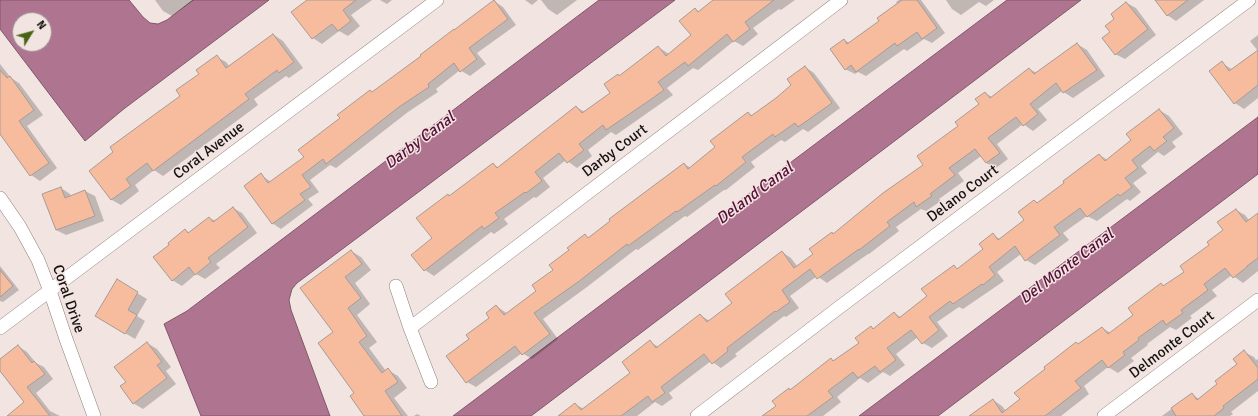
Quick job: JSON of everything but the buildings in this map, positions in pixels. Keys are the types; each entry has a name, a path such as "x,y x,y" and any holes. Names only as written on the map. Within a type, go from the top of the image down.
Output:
{"street":[{"name":"Coral Avenue","path":"0,328 437,0"},
{"name":"Darby Court","path":"410,328 841,0"},
{"name":"Delano Court","path":"697,416 1249,0"},
{"name":"Coral Drive","path":"0,198 25,235 38,260 94,416"},
{"path":"396,286 410,328 431,382"},
{"name":"Delmonte Court","path":"1104,416 1258,300"}],"water":[{"path":"0,0 129,0 150,23 158,24 167,20 193,0 269,0 125,108 85,141 17,52 52,52 52,12 12,12 12,45 0,29"},
{"name":"Darby Canal","path":"599,0 675,0 297,283 292,289 289,300 291,310 330,416 201,416 164,324 187,311"},
{"name":"Deland Canal","path":"1007,0 1081,0 531,416 453,416"},
{"name":"Del Monte Canal","path":"1258,117 1258,174 938,416 859,416"}]}
